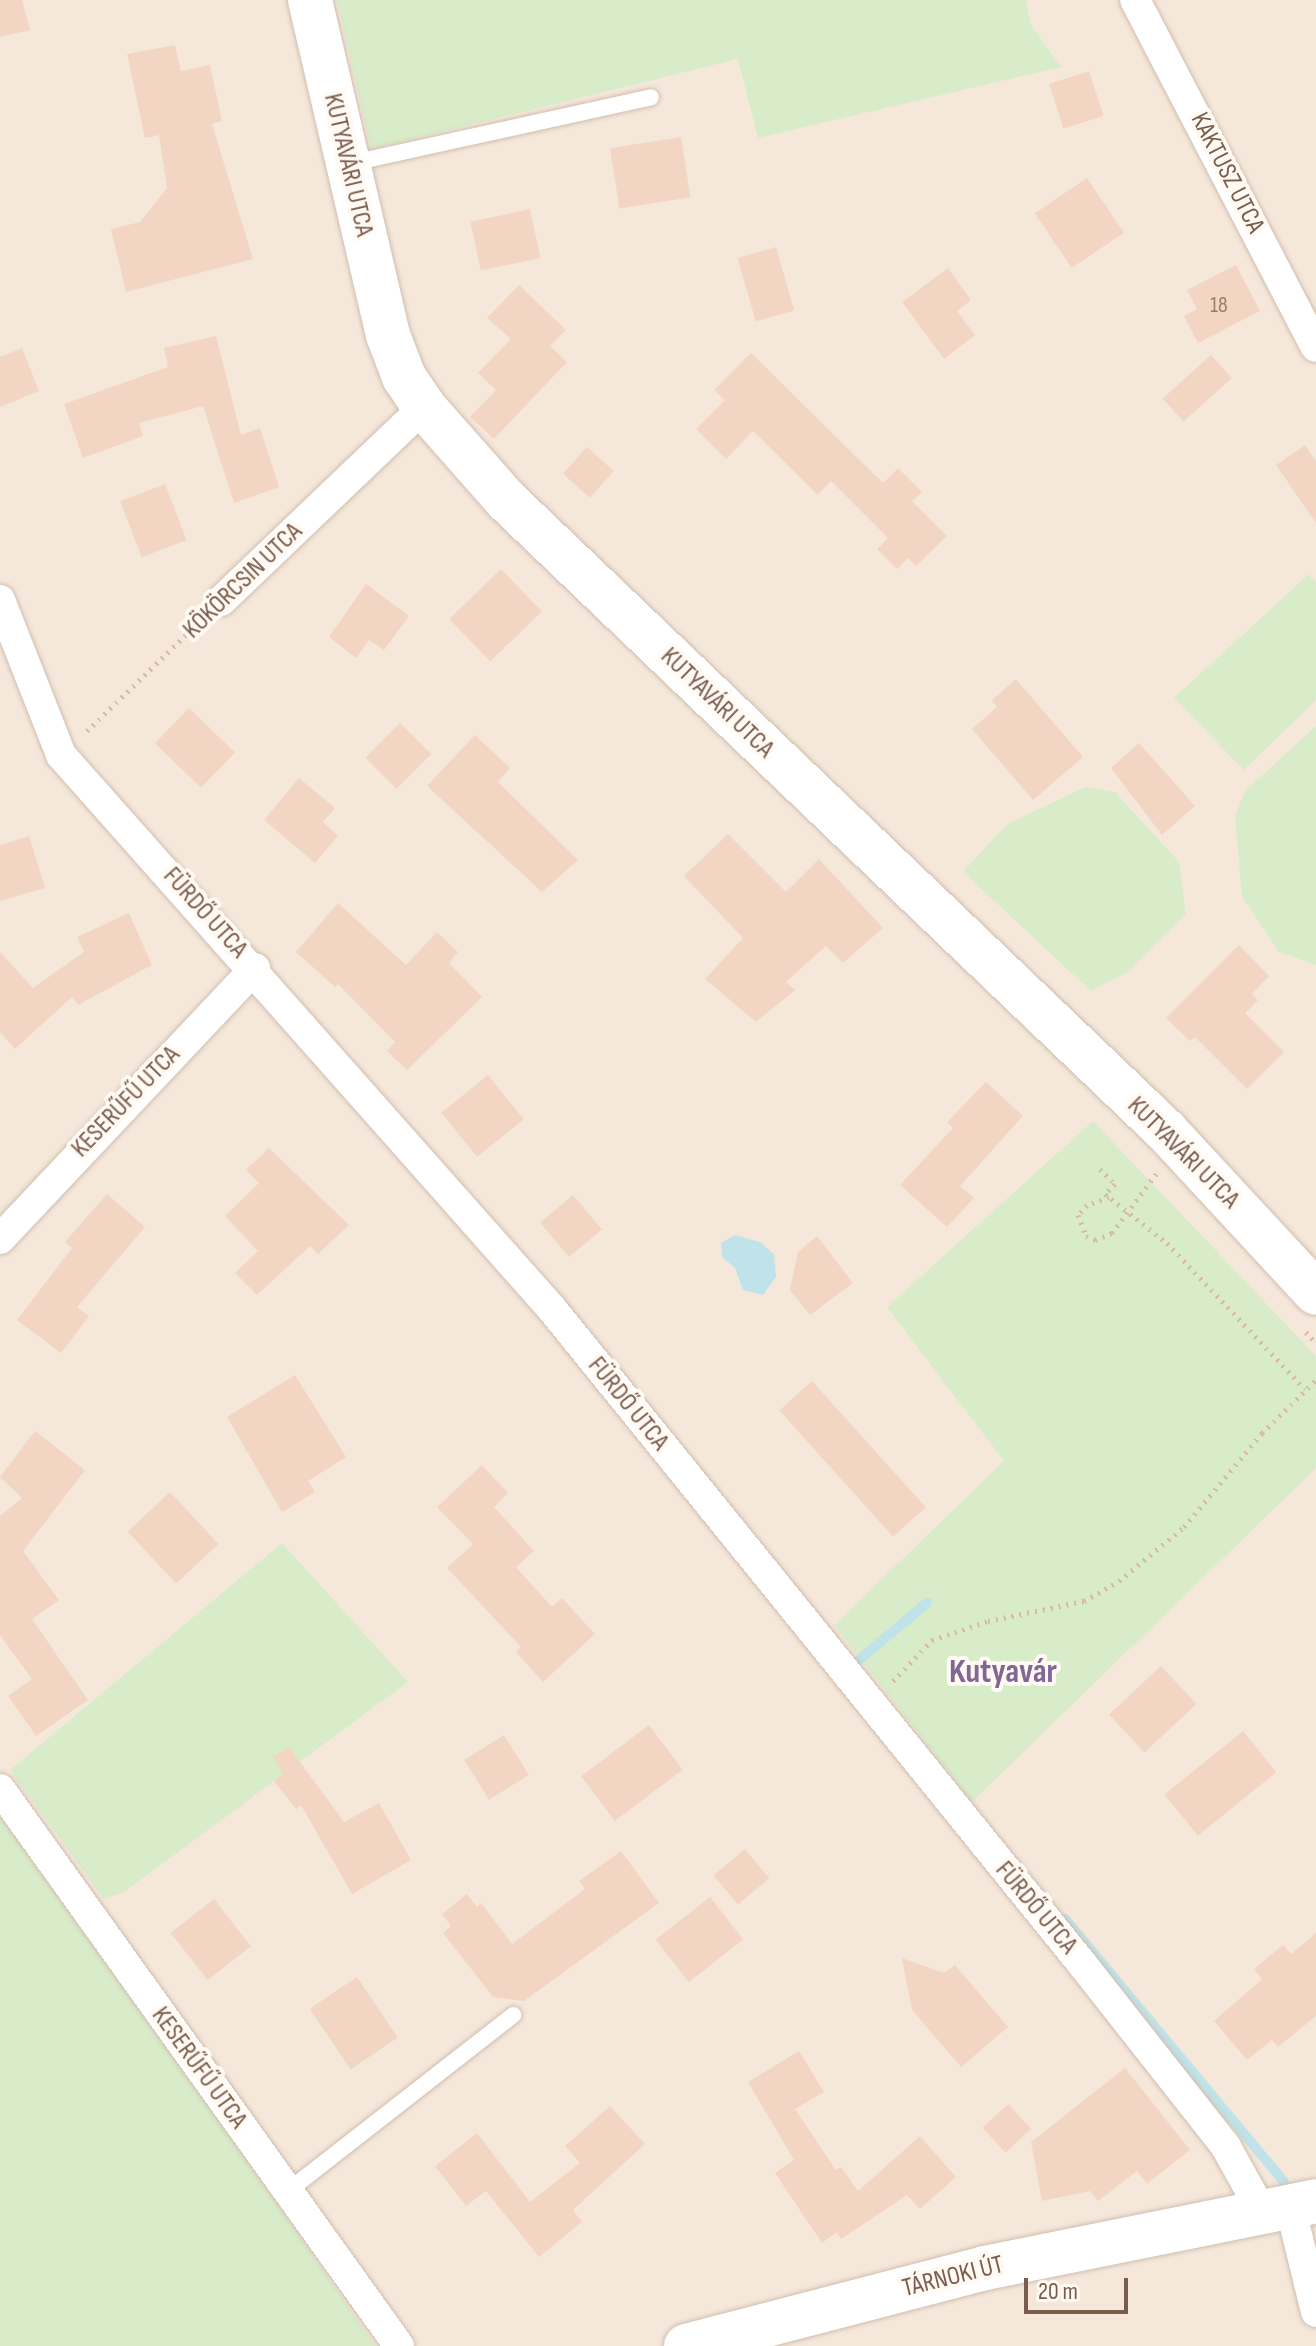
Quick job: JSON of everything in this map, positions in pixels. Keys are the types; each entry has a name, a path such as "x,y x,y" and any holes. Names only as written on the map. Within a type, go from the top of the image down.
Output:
{"street":[{"name":"KUTYAVÁRI UTCA","path":"310,0 388,335 404,377 424,407 519,512 1167,1132 1316,1293"},
{"name":"KAKTUSZ UTCA","path":"1135,0 1316,347"},
{"name":"KÖKÖRCSIN UTCA","path":"221,601 424,407"},
{"name":"FÜRDŐ UTCA","path":"0,600 61,755 255,968 552,1309 1226,2147 1289,2206 1316,2312"},
{"name":"KESERŰFŰ UTCA","path":"0,1239 255,968"},
{"name":"KESERŰFŰ UTCA","path":"0,1789 399,2346"},
{"name":"TÁRNOKI ÚT","path":"686,2346 985,2268 1289,2206"}],"lane":[{"path":"346,165 651,97"},
{"path":"288,2191 513,2015"}],"path":[{"name":"KÖKÖRCSIN UTCA","path":"61,755 221,601"},
{"path":"1100,1169 1115,1184 1105,1194 1167,1243 1306,1389"},
{"path":"1110,1197 1087,1205 1078,1215 1086,1236 1095,1240 1112,1233 1126,1210 1156,1174"},
{"path":"875,1709 907,1662 932,1640 988,1621 1084,1601 1119,1581 1184,1527 1316,1380"}],"shaded area":[{"path":"0,0 1316,0 1316,2346 0,2346"}],"green space":[{"path":"337,0 1026,0 1031,25 1061,67 758,138 738,59 371,149"},
{"path":"1309,574 1316,582 1316,700 1244,770 1174,698"},
{"path":"1316,726 1316,965 1279,952 1242,896 1235,816 1245,791"},
{"path":"1085,787 1115,792 1179,862 1186,914 1127,972 1091,991 963,872 1006,825"},
{"path":"1093,1121 1316,1356 1316,1468 972,1802 834,1625 1004,1461 887,1307"},
{"path":"282,1543 408,1682 124,1892 104,1899 10,1770"},
{"path":"0,1816 203,2098 376,2346 0,2346"}],"water":[{"path":"735,1235 760,1242 774,1254 776,1277 763,1295 743,1290 735,1268 722,1257 721,1243"}],"building":[{"path":"0,0 22,0 30,30 0,37"},
{"path":"175,45 181,71 210,65 222,121 212,124 253,259 126,292 111,229 140,222 167,188 159,135 145,138 127,54"},
{"path":"1089,71 1104,116 1064,129 1049,84"},
{"path":"681,137 691,197 619,209 610,148"},
{"path":"1087,178 1124,233 1072,268 1035,213"},
{"path":"530,209 540,258 481,271 470,222"},
{"path":"776,247 794,310 756,321 738,258"},
{"path":"1236,265 1260,311 1198,343 1184,316 1197,309 1187,290"},
{"path":"948,268 971,300 957,311 975,335 944,359 902,302"},
{"path":"519,285 566,330 550,346 567,362 494,439 470,417 496,390 478,373 511,339 487,318"},
{"path":"216,336 241,435 260,428 279,487 234,503 203,406 139,423 143,436 83,458 64,404 168,367 164,348"},
{"path":"22,348 39,391 0,407 0,357"},
{"path":"751,353 883,483 898,468 922,492 912,501 947,536 916,566 908,558 897,569 877,549 888,538 831,481 818,495 753,431 726,459 696,429 725,400 714,390"},
{"path":"1211,355 1232,378 1183,422 1163,398"},
{"path":"1305,445 1316,461 1316,523 1276,465"},
{"path":"587,447 614,471 590,498 563,474"},
{"path":"165,484 187,540 142,557 120,501"},
{"path":"501,569 542,611 490,661 449,619"},
{"path":"366,584 409,616 384,650 369,640 356,658 329,637"},
{"path":"1016,679 1083,757 1033,800 972,729 997,707 992,700"},
{"path":"189,708 235,752 201,788 155,743"},
{"path":"400,723 431,754 396,789 365,758"},
{"path":"475,735 510,768 498,782 578,860 542,892 427,786"},
{"path":"1139,743 1195,806 1162,835 1111,768"},
{"path":"299,778 335,808 323,822 338,836 315,863 264,820"},
{"path":"728,834 786,892 819,859 883,928 843,963 826,946 786,982 795,990 756,1022 705,979 743,938 684,876"},
{"path":"29,836 45,888 0,901 0,845"},
{"path":"338,903 406,965 437,932 458,952 449,963 482,997 407,1070 387,1051 395,1042 338,984 335,987 296,952"},
{"path":"129,913 152,965 78,1005 72,997 15,1049 0,1032 0,952 33,988 84,952 77,937"},
{"path":"1239,945 1269,976 1252,994 1258,1000 1245,1013 1284,1052 1247,1089 1195,1037 1190,1041 1166,1018"},
{"path":"488,1075 524,1119 477,1157 441,1113"},
{"path":"986,1082 1023,1116 960,1186 974,1198 947,1227 900,1185 953,1128 947,1122"},
{"path":"269,1148 349,1225 318,1254 310,1246 257,1295 235,1273 258,1251 225,1216 259,1183 246,1170"},
{"path":"107,1194 145,1227 77,1307 89,1316 61,1353 17,1320 72,1248 65,1242"},
{"path":"573,1195 602,1229 569,1257 540,1223"},
{"path":"817,1236 853,1283 810,1315 790,1290 798,1252"},
{"path":"295,1375 346,1457 308,1481 315,1492 282,1512 227,1417"},
{"path":"812,1381 926,1507 893,1537 779,1410"},
{"path":"35,1431 85,1470 23,1551 59,1600 32,1619 88,1700 36,1736 8,1696 32,1679 0,1635 0,1516 22,1498 0,1477"},
{"path":"482,1465 508,1493 494,1507 534,1551 516,1567 552,1607 562,1598 595,1634 543,1682 516,1652 521,1647 447,1568 473,1544 437,1507"},
{"path":"170,1492 218,1544 176,1583 128,1532"},
{"path":"1161,1666 1196,1704 1145,1752 1109,1714"},
{"path":"649,1725 683,1770 615,1821 581,1776"},
{"path":"1243,1731 1276,1772 1198,1836 1165,1795"},
{"path":"504,1735 529,1775 489,1800 464,1760"},
{"path":"289,1747 344,1822 379,1803 411,1860 352,1894 301,1805 296,1809 274,1781 283,1774 273,1757"},
{"path":"745,1849 769,1878 738,1904 714,1875"},
{"path":"621,1851 659,1903 524,2001 493,1997 443,1933 451,1926 442,1914 467,1894 477,1907 481,1903 512,1944 585,1889 579,1881"},
{"path":"710,1897 743,1940 689,1982 656,1939"},
{"path":"214,1899 251,1946 208,1980 171,1933"},
{"path":"1316,1933 1316,2016 1278,2047 1272,2040 1247,2060 1214,2021 1262,1979 1254,1969 1283,1945 1291,1954"},
{"path":"902,1958 944,1973 955,1965 1008,2027 961,2067 912,2010"},
{"path":"357,1977 398,2038 351,2069 310,2009"},
{"path":"799,2051 824,2092 795,2109 836,2170 841,2167 858,2191 920,2136 956,2177 920,2209 907,2195 841,2239 837,2232 822,2243 775,2173 794,2160 748,2082"},
{"path":"1125,2068 1190,2150 1147,2184 1137,2171 1098,2201 1090,2191 1042,2201 1031,2142"},
{"path":"1008,2104 1031,2129 1006,2153 982,2128"},
{"path":"610,2106 645,2144 573,2210 582,2222 539,2257 486,2191 466,2206 435,2166 477,2133 530,2202 580,2163 565,2146"}],"waterway":[{"path":"853,1665 927,1603"},
{"path":"1065,1919 1284,2182"}],"district":[{"name":"Kutyavár","path":"1003,1672"}]}
